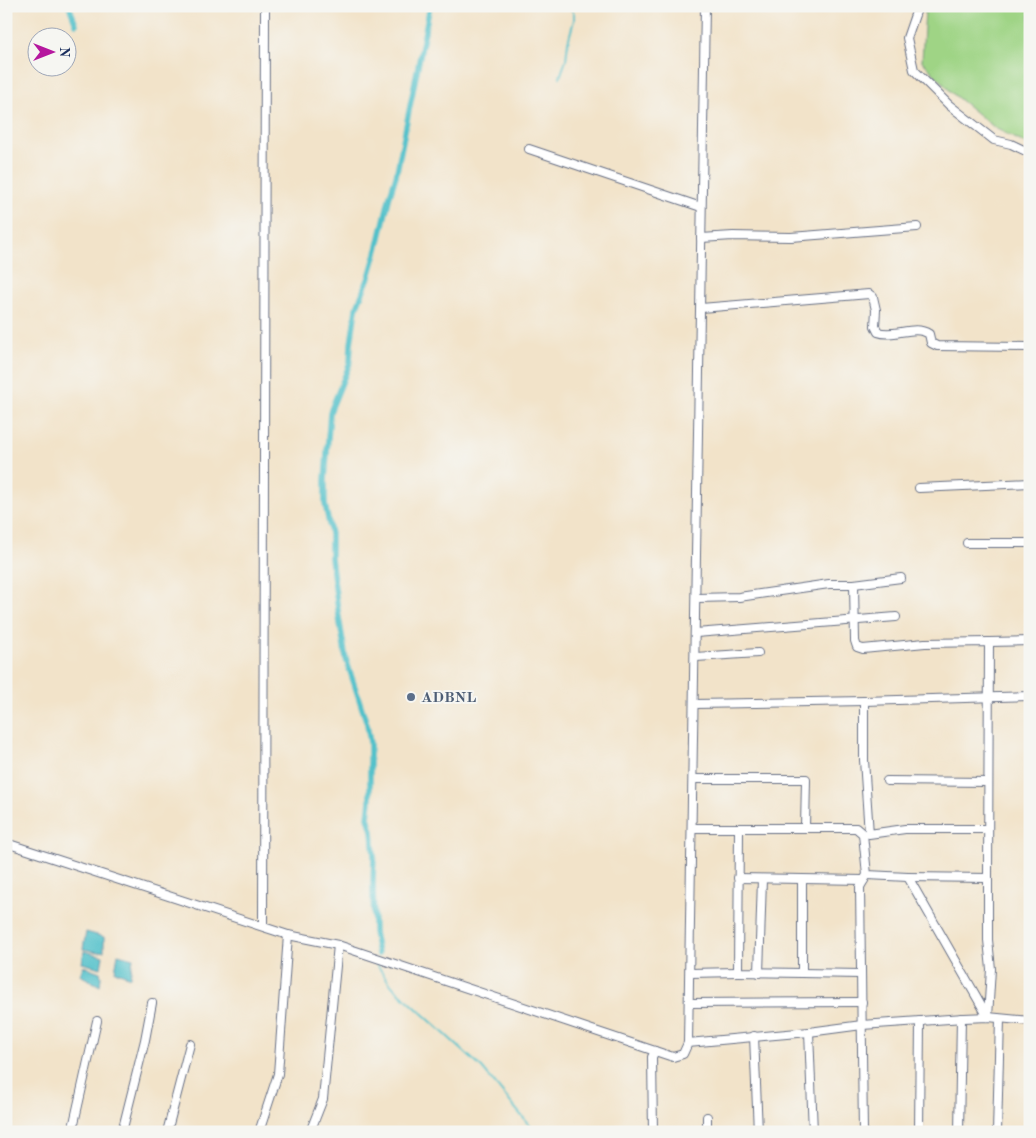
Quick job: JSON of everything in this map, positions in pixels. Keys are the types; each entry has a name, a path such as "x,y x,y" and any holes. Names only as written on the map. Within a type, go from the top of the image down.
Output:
{"street":[{"path":"263,926 265,6"},
{"path":"6,843 288,935 338,945 673,1057 683,1054 688,1043 690,973 705,6"},
{"path":"918,6 907,38 914,70 949,105 994,140 1011,144 1030,153"},
{"path":"529,149 701,207"},
{"path":"701,238 732,236 791,237 917,226"},
{"path":"701,308 869,294 873,297 876,310 875,326 878,332 884,335 920,330 929,334 932,345 1030,347"},
{"path":"919,488 1030,483"},
{"path":"967,544 1030,543"},
{"path":"697,598 739,597 829,584 854,584 901,578"},
{"path":"854,584 855,641 856,646 863,649 925,643 1030,641"},
{"path":"696,633 896,617"},
{"path":"988,1017 991,969 988,940 989,642"},
{"path":"696,657 758,653"},
{"path":"695,704 1030,696"},
{"path":"863,1132 860,887 866,877 864,701"},
{"path":"693,779 806,779 805,828"},
{"path":"887,780 988,782"},
{"path":"692,828 856,828 866,834 905,829 988,829"},
{"path":"738,828 738,972"},
{"path":"738,878 802,880 866,877 988,878"},
{"path":"908,877 988,1017"},
{"path":"759,973 762,879"},
{"path":"802,880 802,973"},
{"path":"259,1132 278,1074 288,935"},
{"path":"310,1132 323,1099 338,945"},
{"path":"690,973 861,974"},
{"path":"122,1132 145,1040 152,1002"},
{"path":"689,1003 862,1002"},
{"path":"688,1043 809,1032 862,1025 961,1018 988,1017 1030,1021"},
{"path":"959,1132 961,1018"},
{"path":"997,1132 1000,1019"},
{"path":"72,1132 97,1021"},
{"path":"919,1132 920,1021"},
{"path":"809,1032 813,1132"},
{"path":"754,1036 758,1132"},
{"path":"167,1132 190,1044"},
{"path":"653,1132 652,1057 655,1051"},
{"path":"707,1117 707,1132"}],"green space":[{"path":"927,6 1030,6 1030,146 995,128 953,94 922,61 925,10"}],"water":[{"path":"86,932 104,937 104,951 98,952 83,949"},
{"path":"84,951 103,956 101,968 82,963"},
{"path":"118,954 133,958 130,977 115,971"},
{"path":"83,966 100,972 100,986 80,975"}],"waterway":[{"path":"69,6 76,24"},
{"path":"378,954 374,932 374,856 372,831 368,817 370,801 370,743 367,724 346,659 331,558 331,534 325,504 325,480 330,412 350,363 356,309 369,277 396,176 430,6"},
{"path":"560,77 566,60 568,42 574,20 572,6"},
{"path":"377,965 392,986 482,1068 535,1132"}],"place":[{"name":"ADBNL","path":"411,697"}]}
